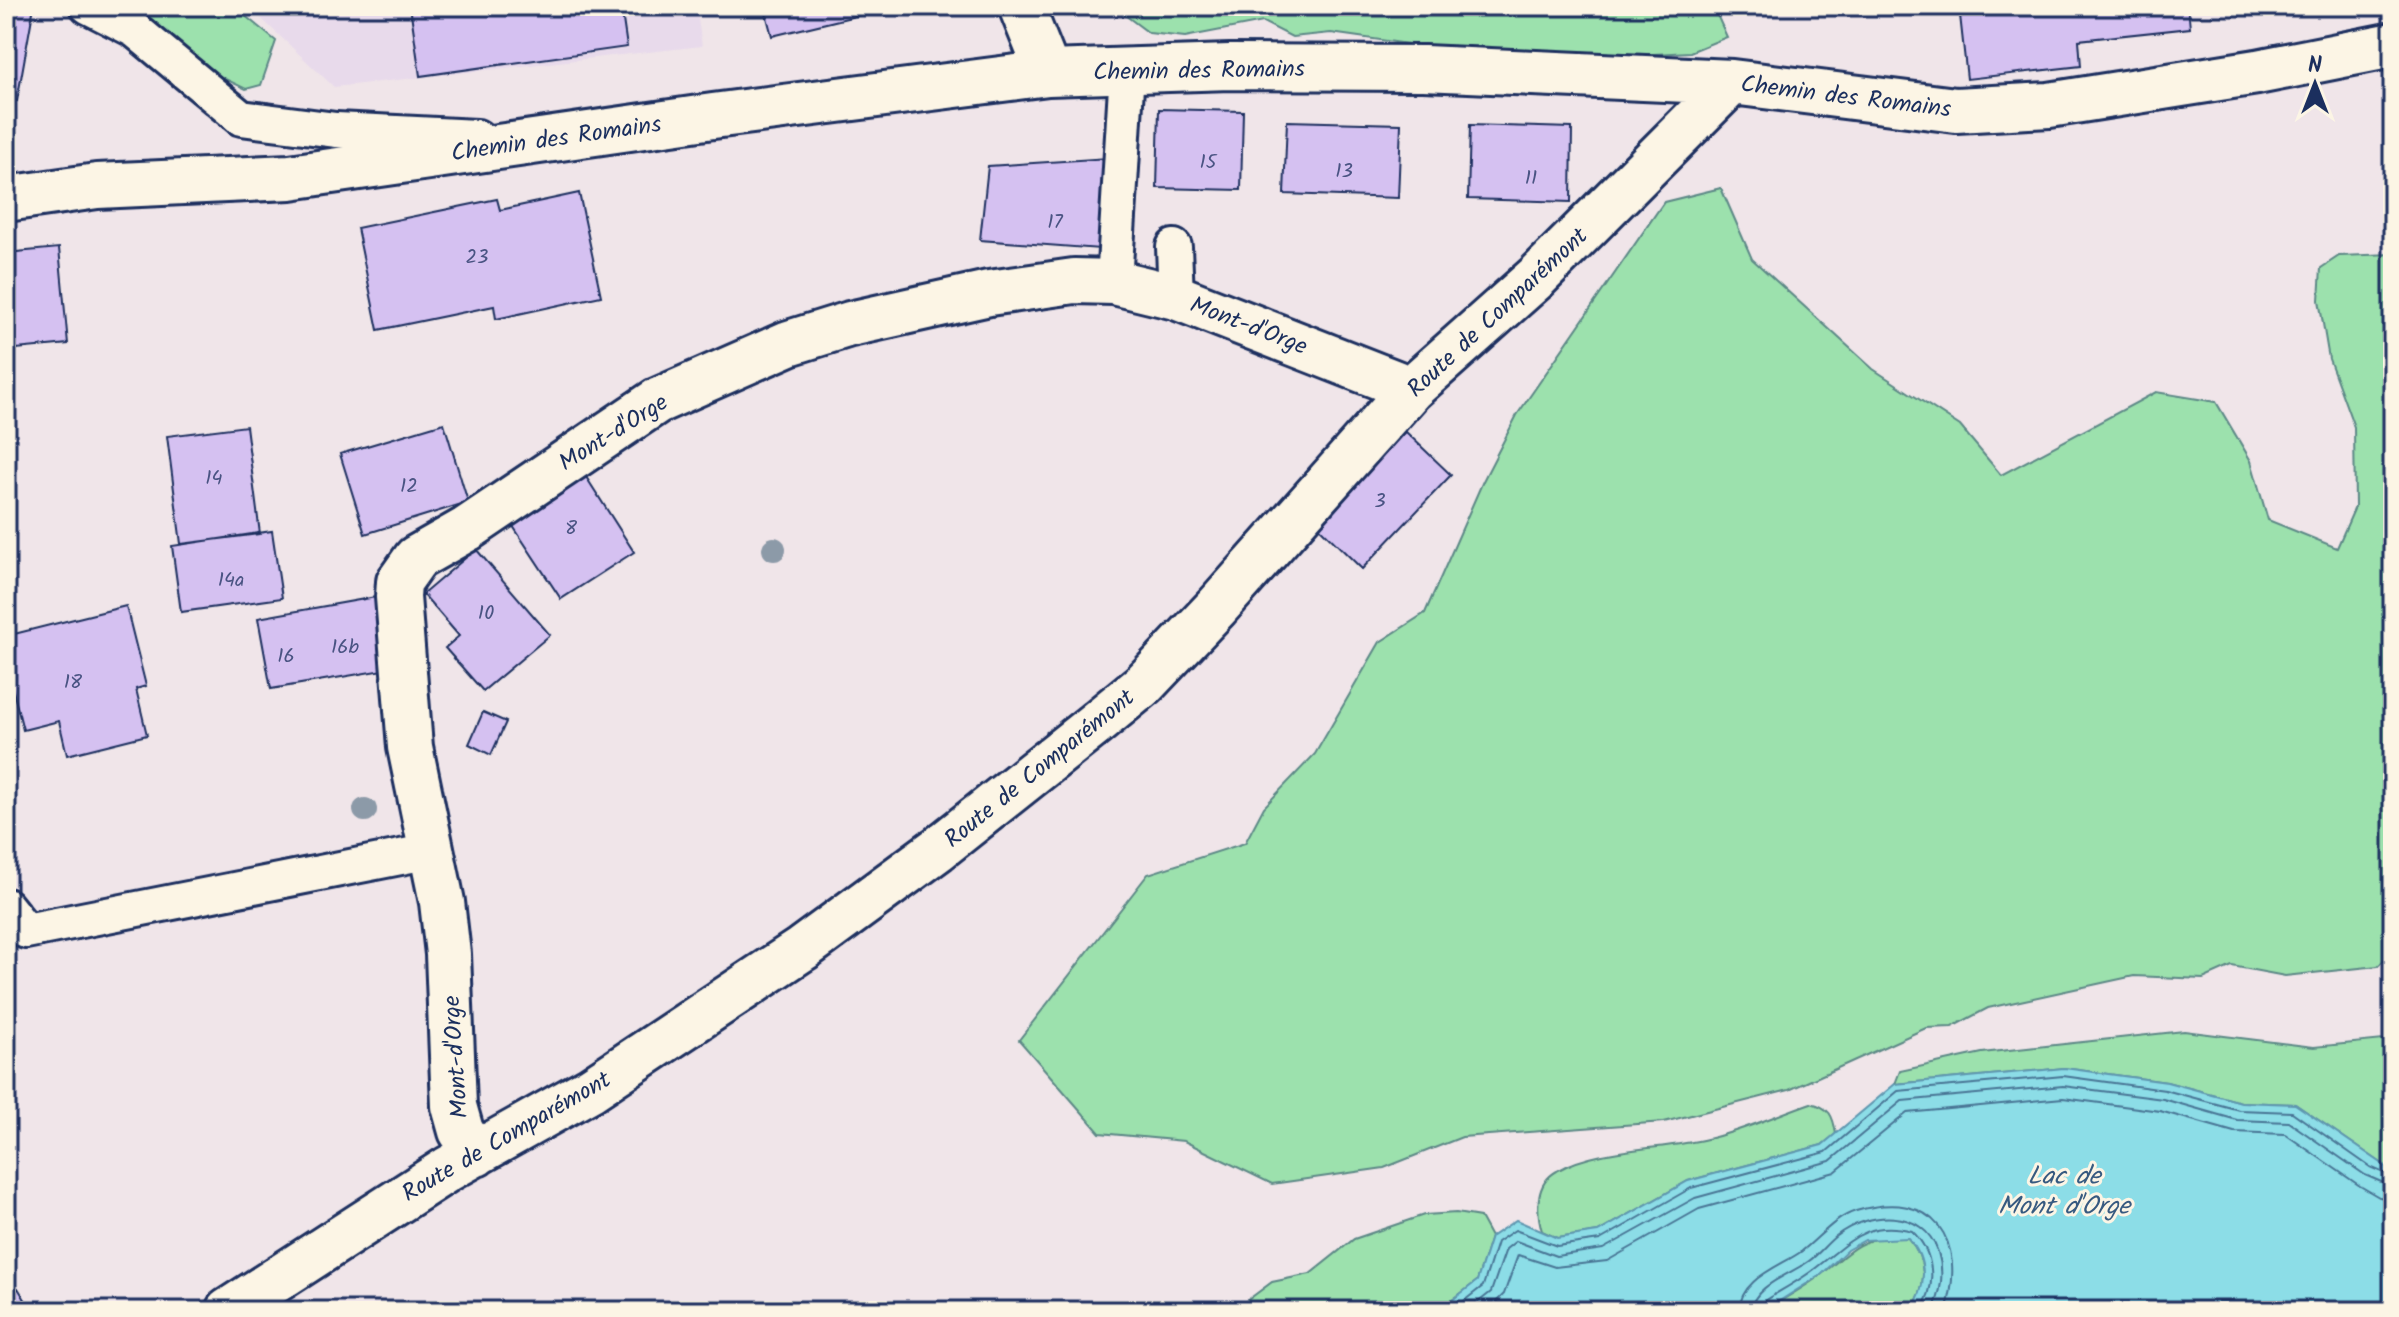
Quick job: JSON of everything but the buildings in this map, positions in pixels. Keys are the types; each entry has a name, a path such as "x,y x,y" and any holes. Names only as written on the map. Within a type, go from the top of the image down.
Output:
{"street":[{"path":"1021,6 1048,73"},
{"name":"Chemin des Romains","path":"6,199 97,186 290,177 541,140 1048,73 1230,67 1424,68 1732,82 1956,110 2049,105 2257,72 2393,45"},
{"name":"Route de Comparémont","path":"228,1311 319,1249 591,1089 802,949 938,849 1094,725 1144,684 1217,607 1411,389 1537,277 1732,82"},
{"name":"Mont-d'Orge","path":"476,1154 461,1131 454,1106 448,954 410,747 398,597 399,582 416,558 467,529 657,401 789,343 850,324 989,293 1074,281 1114,282 1176,297 1411,389"}],"lane":[{"path":"88,6 135,30 241,118 336,130 541,140"},
{"path":"1114,282 1127,70"},
{"path":"1174,247 1176,297"},
{"path":"6,906 26,931 431,851"}],"shaded area":[{"path":"248,6 696,6 702,46 334,87"}],"green space":[{"path":"128,6 233,6 276,41 261,85 246,89 202,68 156,25"},
{"path":"1113,6 1713,6 1727,37 1690,52 1563,59 1465,52 1331,33 1292,37 1263,22 1185,37 1149,33"},
{"path":"1721,188 1752,259 1873,369 1960,426 2001,475 2156,392 2216,402 2251,461 2268,520 2337,548 2355,507 2354,427 2329,359 2319,300 2321,268 2339,256 2393,254 2393,951 2378,966 2285,976 2232,966 2203,979 2134,976 1988,1008 1952,1027 1926,1028 1789,1090 1664,1122 1462,1137 1384,1168 1272,1184 1184,1141 1100,1133 1019,1040 1148,874 1245,843 1264,807 1315,754 1380,642 1425,613 1483,481 1517,415 1664,202"},
{"path":"2184,1031 2314,1047 2393,1039 2393,1171 2295,1104 2241,1102 2167,1082 2064,1068 1895,1084 1900,1071 1982,1053"},
{"path":"1811,1103 1830,1113 1834,1122 1836,1134 1822,1145 1688,1181 1598,1232 1557,1238 1542,1231 1538,1206 1541,1190 1550,1176 1573,1163 1720,1136"},
{"path":"1456,1213 1480,1217 1491,1237 1477,1281 1438,1311 1233,1311 1272,1282 1310,1274 1354,1239 1424,1215"},
{"path":"1891,1236 1908,1238 1922,1264 1920,1293 1911,1311 1764,1311 1815,1279 1860,1245"}],"water":[{"name":"Lac de Mont d'Orge","path":"2064,1068 2167,1082 2241,1102 2295,1104 2393,1171 2393,1311 1911,1311 1920,1293 1923,1274 1919,1255 1908,1238 1865,1240 1847,1250 1822,1274 1764,1311 1438,1311 1477,1281 1491,1237 1516,1220 1557,1238 1598,1232 1688,1181 1822,1145 1895,1084"}]}
